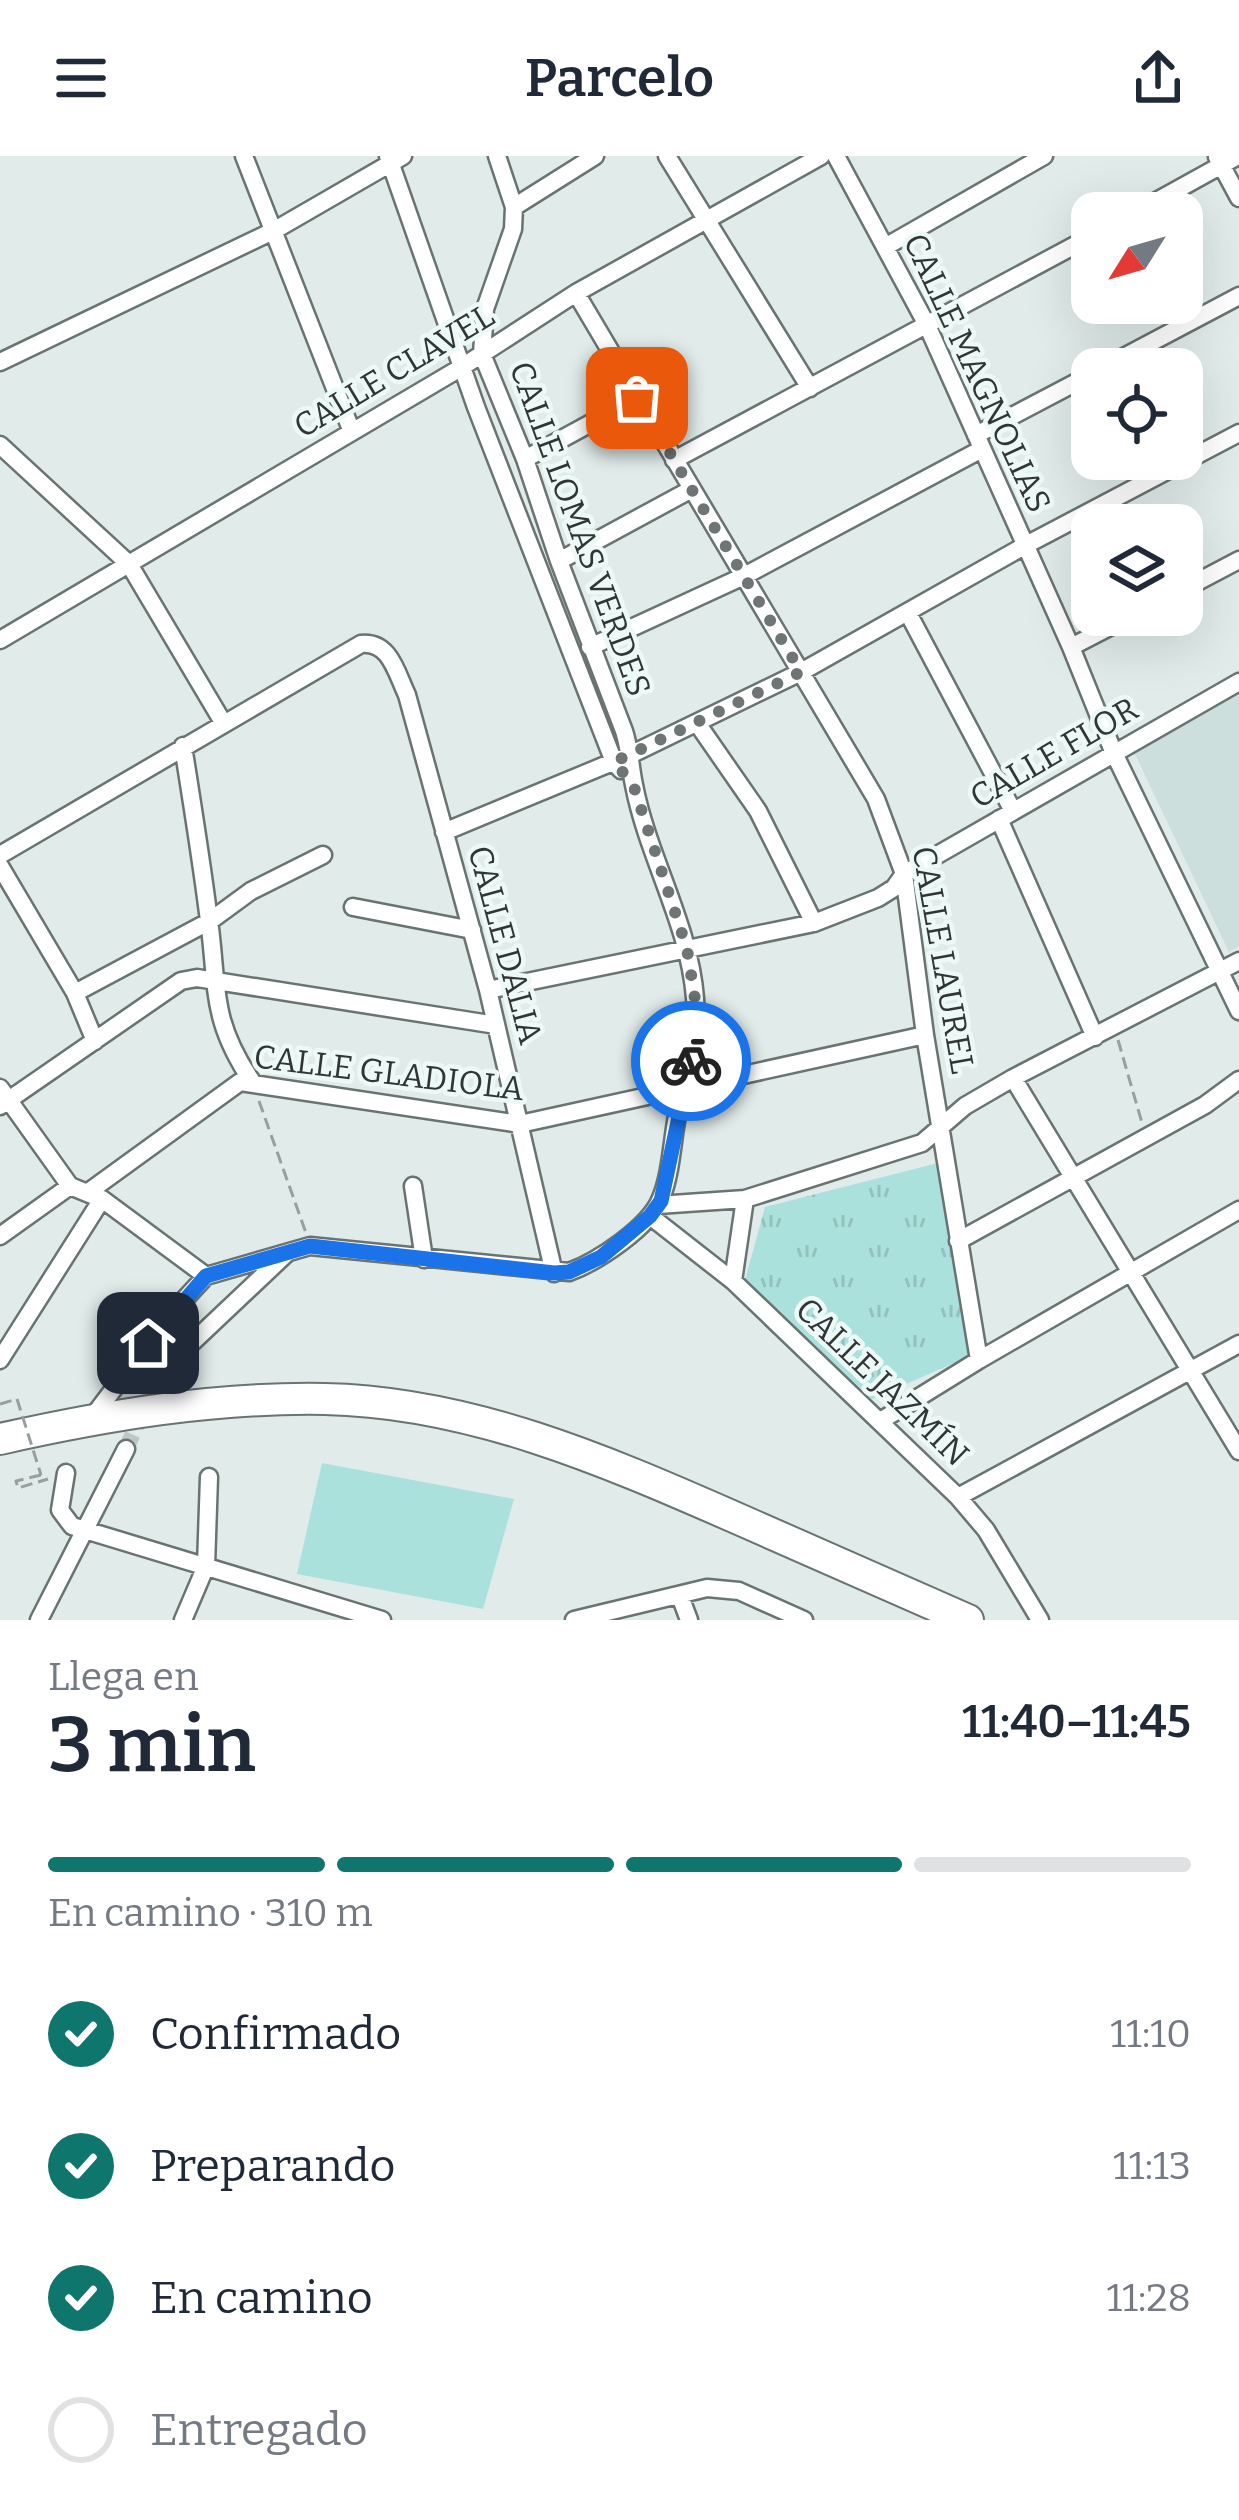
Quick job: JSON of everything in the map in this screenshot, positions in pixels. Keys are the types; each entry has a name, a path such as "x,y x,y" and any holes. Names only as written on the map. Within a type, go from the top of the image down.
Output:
{"highway":[{"path":"0,1439 197,1405 328,1399 448,1414 508,1428 605,1462 968,1620"}],"street":[{"path":"244,156 352,432"},
{"path":"497,156 514,207 595,156"},
{"path":"667,156 810,388"},
{"name":"CALLE CLAVEL","path":"0,640 462,367 576,293 821,156"},
{"name":"CALLE MAGNOLIAS","path":"836,156 927,325 1113,752 1239,1011"},
{"path":"885,247 1044,156"},
{"path":"0,362 275,230 394,159"},
{"name":"CALLE LOMAS VERDES","path":"394,159 462,367 623,758 687,949 695,999 694,1053 654,1210"},
{"path":"1170,192 1225,159 1239,198"},
{"name":"CALLE LOMAS VERDES","path":"514,207 513,229 485,309 482,354 525,458 623,758"},
{"path":"674,460 1071,247"},
{"name":"CALLE LAUREL","path":"576,293 876,799 904,874 979,1360"},
{"path":"1141,348 1239,296"},
{"path":"590,646 744,576 1071,387"},
{"path":"525,458 637,398"},
{"path":"444,832 623,758 801,672 1025,545 1239,433"},
{"path":"0,445 129,564 224,724 0,856"},
{"path":"559,561 691,490"},
{"path":"1203,579 1239,560"},
{"path":"908,613 1006,815 1095,1037"},
{"path":"1071,647 1092,636"},
{"name":"CALLE DALIA","path":"224,724 361,644 375,642 385,649 406,695 472,930 554,1273"},
{"name":"CALLE FLOR","path":"488,990 814,923 878,898 904,874 1239,682"},
{"path":"697,723 758,811 814,923"},
{"path":"183,746 210,920 217,1012 253,1083"},
{"path":"75,993 323,855"},
{"path":"0,866 75,993 94,1041"},
{"path":"353,907 472,930"},
{"path":"91,1420 168,1317 206,1276 310,1246 554,1273 585,1266 654,1210 745,1198 922,1143 965,1106 1013,1078 1239,961"},
{"path":"206,1276 86,1193 3,1098 181,981 212,979 496,1025"},
{"name":"CALLE GLADIOLA","path":"0,1236 86,1193 240,1082 520,1124 926,1035"},
{"path":"1013,1078 1239,1451"},
{"path":"958,1241 1205,1106 1239,1080"},
{"path":"412,1186 424,1258"},
{"path":"0,1360 86,1193"},
{"path":"733,1281 745,1198"},
{"name":"CALLE JAZMÍN","path":"654,1210 882,1420 958,1497 986,1530 1040,1620"},
{"path":"882,1420 1239,1210"},
{"path":"160,1373 290,1250"},
{"path":"958,1497 1239,1344"},
{"path":"39,1620 126,1448"},
{"path":"66,1473 61,1510 72,1526 206,1566 331,1611 382,1620"},
{"path":"184,1620 206,1566 209,1478"},
{"path":"574,1620 707,1588 740,1591 804,1620"},
{"path":"680,1596 689,1620"}],"path":[{"path":"1114,1026 1146,1137"},
{"path":"253,1083 310,1246"},
{"path":"0,1404 17,1399 41,1475 16,1481 19,1488 66,1473"}],"shaded area":[{"path":"1239,689 1239,946 1229,952 1134,752"}],"green space":[{"path":"942,1162 970,1356 872,1399 745,1280 765,1207"},
{"path":"322,1463 514,1499 483,1609 297,1574"}],"tunnel":[{"path":"126,1449 160,1373"}],"way so far":[{"path":"637,398 801,672 614,762 633,784 687,949 695,999 691,1061"}],"route":[{"path":"148,1343 206,1276 310,1246 554,1273 585,1266 650,1216 661,1201 691,1061"}]}
